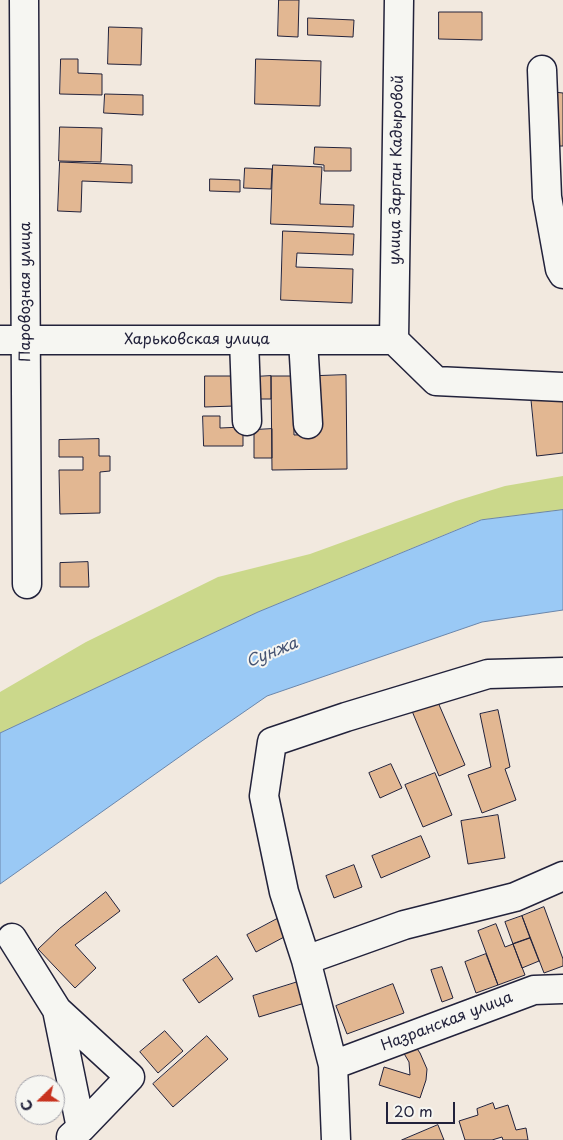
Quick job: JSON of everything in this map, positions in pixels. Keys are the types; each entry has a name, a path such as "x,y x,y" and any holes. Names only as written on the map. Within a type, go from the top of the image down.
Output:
{"street":[{"name":"Паровозная улица","path":"24,0 13,340 27,584"},
{"name":"улица Зарган Кадыровой","path":"394,340 399,0"},
{"path":"542,70 547,197 560,269 563,274"},
{"name":"Харьковская улица","path":"13,340 394,340"},
{"path":"244,340 246,421"},
{"path":"303,340 308,424"},
{"path":"394,340 436,381 563,387"},
{"path":"336,1140 333,1065 306,960 284,892 264,796 272,742 346,717 488,674 563,672"},
{"path":"306,960 404,925 515,897 563,876"},
{"path":"12,938 57,1010 130,1078 74,1134"},
{"name":"Назранская улица","path":"333,1065 534,990 563,989"},
{"path":"57,1010 74,1134"}],"green space":[{"path":"563,476 563,510 480,520 258,612 0,733 0,692 86,642 218,577 310,554 456,501 505,486"}],"water":[{"name":"Сунжа","path":"563,510 563,610 482,622 267,696 0,884 0,733 258,612 481,520"}],"building":[{"path":"279,0 299,0 298,37 278,36"},
{"path":"439,12 482,12 482,40 439,39"},
{"path":"308,18 354,20 353,37 308,35"},
{"path":"109,27 142,28 141,65 108,64"},
{"path":"61,59 78,59 78,73 102,74 102,95 60,94"},
{"path":"256,59 321,61 320,106 255,104"},
{"path":"554,92 563,93 563,146 554,146"},
{"path":"105,94 143,95 143,115 104,113"},
{"path":"60,127 102,128 101,162 59,161"},
{"path":"315,147 351,148 351,171 324,171 324,165 314,164"},
{"path":"60,162 132,165 132,183 82,181 81,212 58,211"},
{"path":"273,165 322,167 320,204 354,205 353,227 271,224"},
{"path":"245,168 272,169 271,189 244,188"},
{"path":"210,179 240,180 240,192 210,191"},
{"path":"283,231 354,234 353,255 297,253 296,267 353,269 352,303 281,300"},
{"path":"346,375 347,469 272,470 271,376 293,376 294,435 319,434 318,376"},
{"path":"205,376 233,376 234,406 205,407"},
{"path":"271,376 271,399 254,399 253,377"},
{"path":"531,396 563,398 563,453 537,456"},
{"path":"203,416 220,416 220,428 243,427 243,446 204,446"},
{"path":"272,429 272,458 254,458 254,430"},
{"path":"99,439 99,456 110,456 110,471 100,472 100,513 60,514 59,470 83,470 83,457 59,457 59,440"},
{"path":"88,562 89,587 60,587 60,563"},
{"path":"437,700 465,765 439,776 412,711"},
{"path":"498,710 510,767 505,769 516,800 482,813 468,775 491,767 480,714"},
{"path":"391,764 402,788 380,798 369,773"},
{"path":"435,773 452,815 423,827 405,785"},
{"path":"498,815 505,858 468,864 461,821"},
{"path":"421,836 430,857 381,878 372,856"},
{"path":"354,865 362,887 334,898 326,876"},
{"path":"106,892 120,911 75,945 96,968 75,988 38,949 59,929"},
{"path":"544,907 563,959 563,966 544,973 522,916"},
{"path":"522,916 530,938 513,944 505,922"},
{"path":"277,919 286,936 256,952 247,935"},
{"path":"496,924 505,947 513,944 525,975 498,985 478,931"},
{"path":"530,938 539,961 522,968 513,944"},
{"path":"486,954 498,985 476,993 465,962"},
{"path":"217,956 233,979 199,1003 183,980"},
{"path":"442,967 453,998 442,1002 431,970"},
{"path":"301,981 308,1002 259,1017 253,996"},
{"path":"393,984 404,1013 347,1034 336,1006"},
{"path":"165,1031 183,1051 158,1073 140,1052"},
{"path":"207,1036 228,1059 173,1107 153,1084"},
{"path":"409,1037 420,1053 427,1069 426,1080 420,1098 379,1085 384,1067 410,1075 409,1062 399,1045"},
{"path":"493,1103 495,1109 508,1105 516,1130 526,1128 528,1140 503,1140 502,1137 492,1140 465,1140 459,1121 478,1115 477,1109"},
{"path":"438,1125 444,1140 402,1140"}]}
